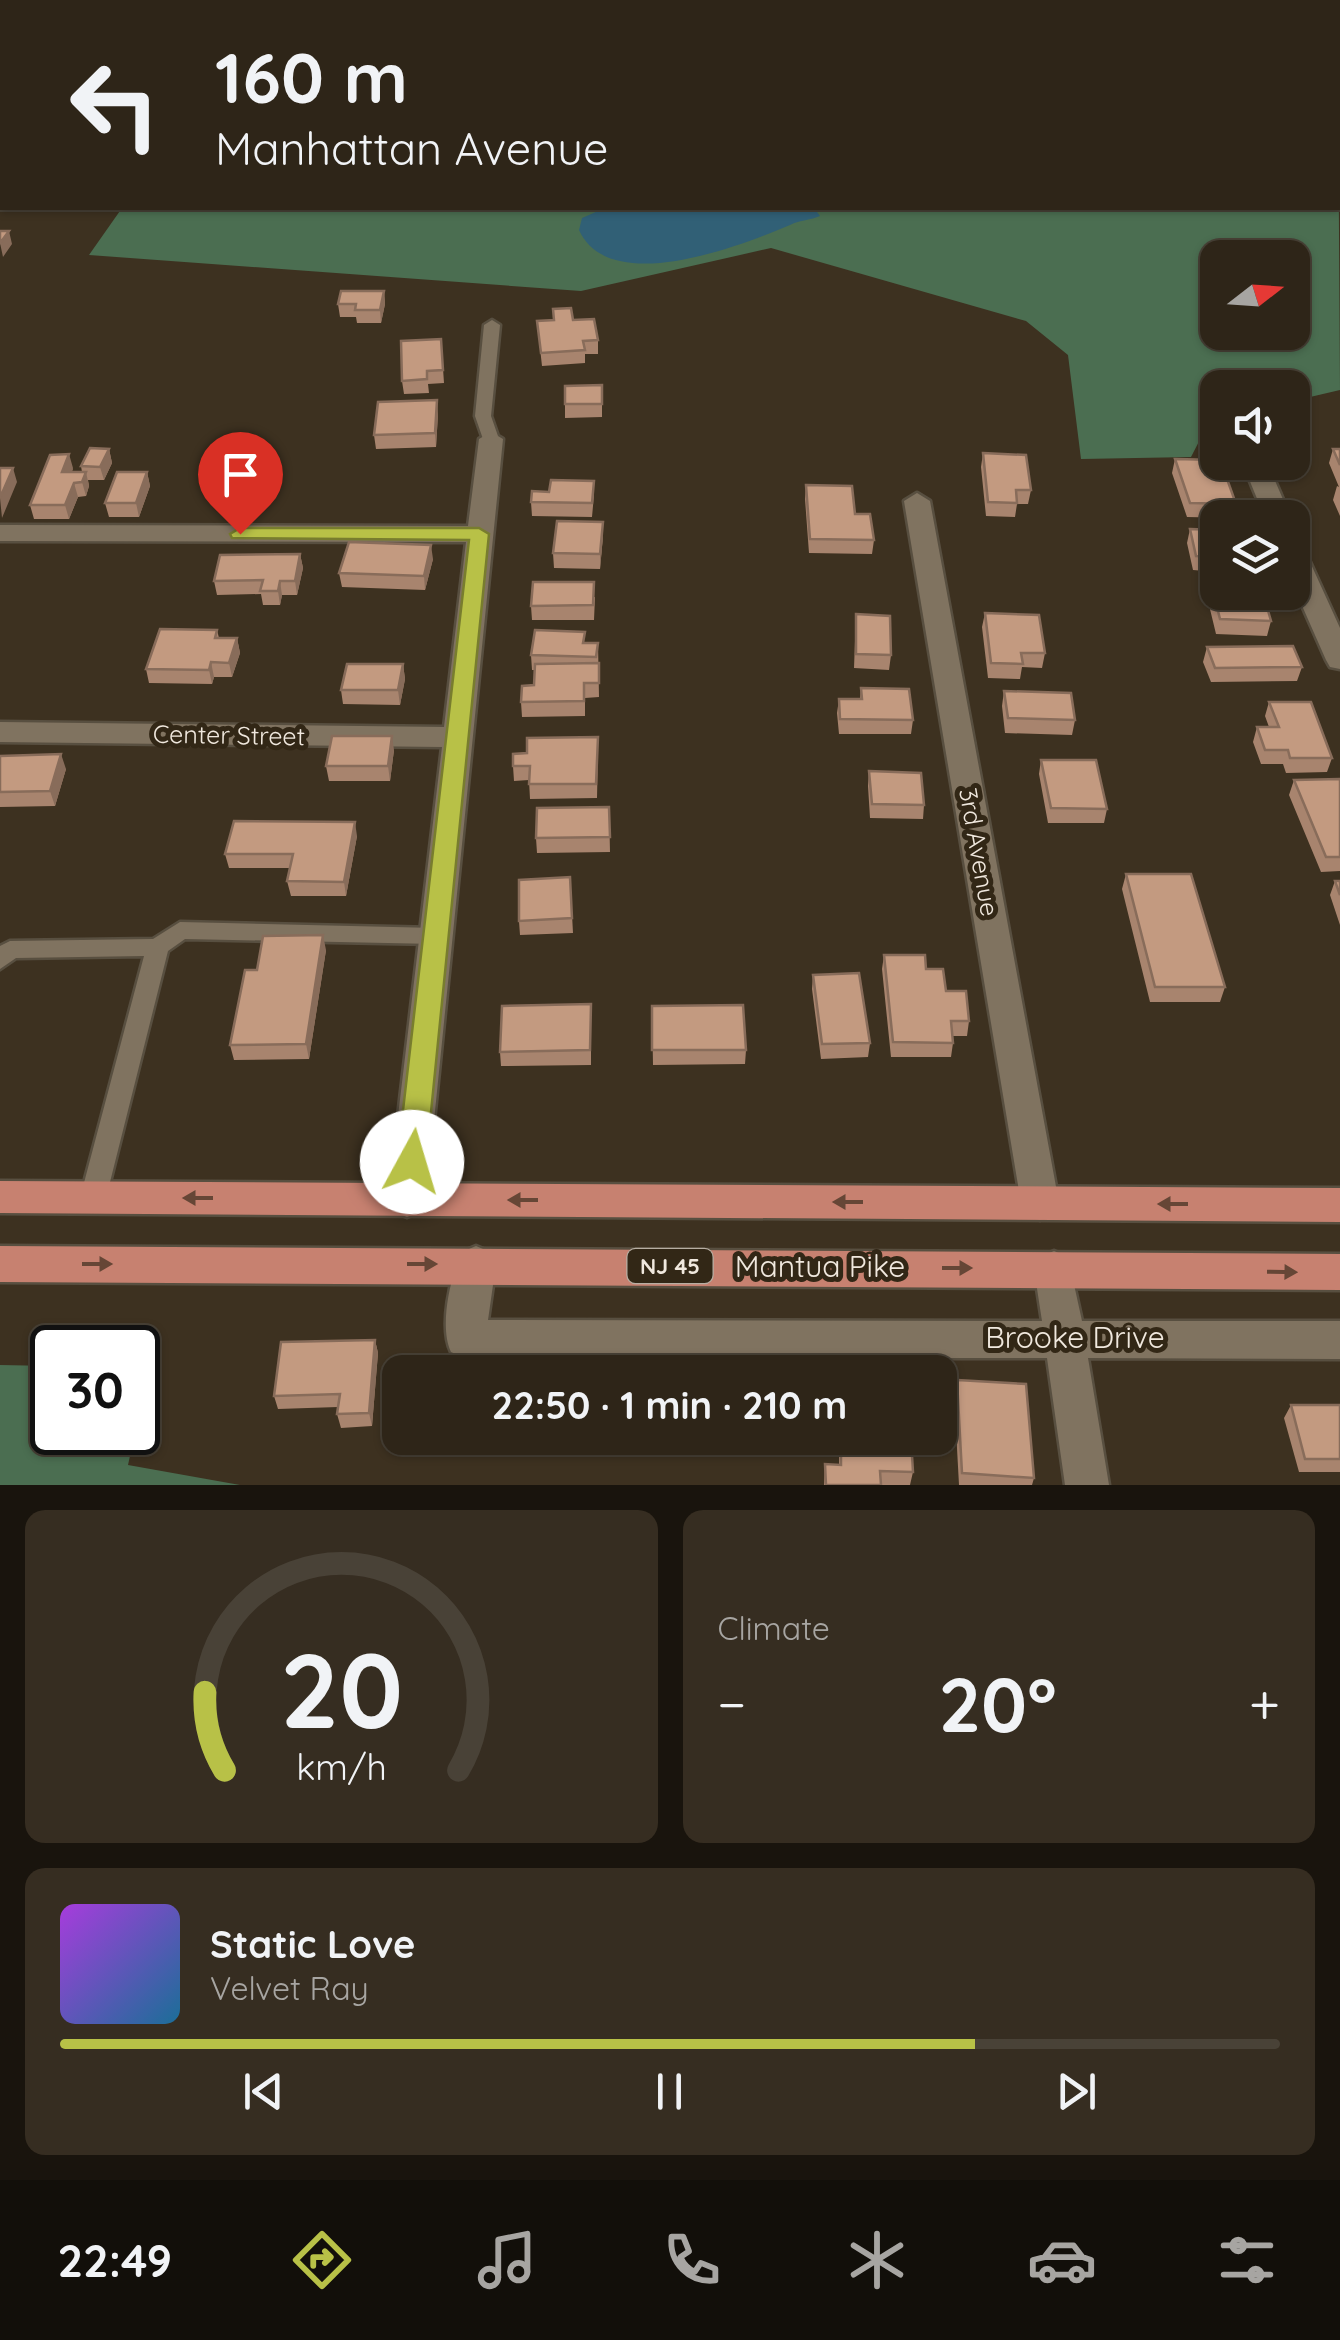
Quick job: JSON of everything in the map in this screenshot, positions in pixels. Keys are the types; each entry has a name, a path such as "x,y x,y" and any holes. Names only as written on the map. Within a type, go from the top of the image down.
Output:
{"main road":[{"path":"0,1197 1340,1206"},
{"name":"Mantua Pike","path":"0,1264 1340,1272"}],"street":[{"path":"407,1200 491,439"},
{"name":"3rd Avenue","path":"918,500 1040,1204"},
{"path":"0,533 479,534"},
{"path":"1310,592 1340,660"},
{"name":"Center Street","path":"0,732 458,737"},
{"name":"Brooke Drive","path":"476,1264 465,1339 1340,1340"},
{"path":"1054,1269 1087,1485"}],"lane":[{"path":"491,439 483,416 492,325"},
{"path":"0,960 10,950 158,947 180,930 436,936"},
{"path":"93,1198 158,947"}],"green space":[{"path":"121,210 1339,210 1340,390 1310,397 1310,370 1200,370 1200,440 1191,457 1081,459 1068,355 1026,321 771,248 581,291 89,255"},
{"path":"0,1365 30,1366 30,1455 130,1455 128,1465 240,1485 0,1485"}],"water":[{"path":"600,210 816,210 820,216 710,253 647,264 618,261 595,250 579,230 582,218"}],"building":[{"path":"341,291 384,291 380,310 355,310 356,304 338,304"},
{"path":"571,308 573,320 594,319 598,340 583,341 585,350 541,353 537,321 554,320 553,309"},
{"path":"441,339 443,370 427,371 427,379 402,381 401,341"},
{"path":"602,385 602,404 565,404 565,386"},
{"path":"437,400 435,433 374,435 378,402"},
{"path":"90,448 109,449 100,467 81,466"},
{"path":"983,453 1026,455 1031,490 1016,490 1017,503 988,502"},
{"path":"69,454 62,472 86,472 82,482 74,483 65,505 30,505 50,455"},
{"path":"1175,459 1200,460 1200,480 1227,480 1235,500 1190,503"},
{"path":"0,468 13,468 0,498"},
{"path":"117,472 147,472 136,503 105,503"},
{"path":"551,480 594,481 592,503 531,502 532,491 549,492"},
{"path":"806,485 852,486 855,514 870,514 874,540 810,539"},
{"path":"557,521 603,522 600,554 553,553"},
{"path":"1190,529 1200,529 1200,556 1196,556"},
{"path":"349,542 431,545 424,576 339,573"},
{"path":"300,554 295,581 280,581 278,591 260,591 263,580 214,581 220,555"},
{"path":"533,582 594,582 593,605 531,606"},
{"path":"1218,610 1268,610 1271,621 1220,619"},
{"path":"985,613 1039,615 1045,653 1021,653 1023,664 991,663"},
{"path":"856,614 890,616 891,655 856,654"},
{"path":"160,629 217,630 215,638 237,638 229,663 211,662 209,670 146,669"},
{"path":"535,630 585,632 583,643 598,643 596,657 531,655"},
{"path":"1293,646 1302,667 1215,668 1207,647"},
{"path":"599,663 599,683 584,683 584,701 521,702 522,686 534,685 535,664"},
{"path":"347,664 403,664 398,690 341,690"},
{"path":"861,688 909,689 913,720 840,719 839,699 862,699"},
{"path":"1004,691 1071,693 1075,720 1008,718"},
{"path":"1269,702 1311,702 1332,758 1290,758 1288,750 1265,750 1257,727 1279,727"},
{"path":"332,736 392,736 388,766 326,766"},
{"path":"598,737 596,784 529,784 530,766 513,766 513,754 527,753 527,738"},
{"path":"61,754 50,791 0,792 0,756"},
{"path":"1041,760 1096,760 1107,809 1051,808"},
{"path":"869,771 921,773 924,805 872,804"},
{"path":"1340,779 1340,857 1326,857 1294,780"},
{"path":"609,807 610,837 536,838 537,808"},
{"path":"234,821 355,822 344,882 287,881 293,854 225,854"},
{"path":"1126,874 1191,874 1225,987 1155,987"},
{"path":"570,877 572,918 519,921 519,880"},
{"path":"323,935 306,1044 230,1045 245,970 257,970 263,936"},
{"path":"884,955 925,955 926,969 943,969 946,991 966,991 969,1021 951,1021 953,1043 893,1042"},
{"path":"859,973 870,1043 822,1044 813,975"},
{"path":"591,1004 590,1050 500,1052 502,1006"},
{"path":"743,1005 746,1050 652,1050 652,1006"},
{"path":"375,1340 369,1413 337,1414 340,1394 274,1396 281,1342"},
{"path":"957,1380 1026,1384 1034,1478 962,1473"},
{"path":"1291,1405 1340,1405 1340,1459 1305,1459"},
{"path":"841,1455 912,1455 913,1472 880,1471 881,1485 826,1485 825,1464 841,1465"}],"route":[{"path":"240,534 479,534 412,1162"}]}
